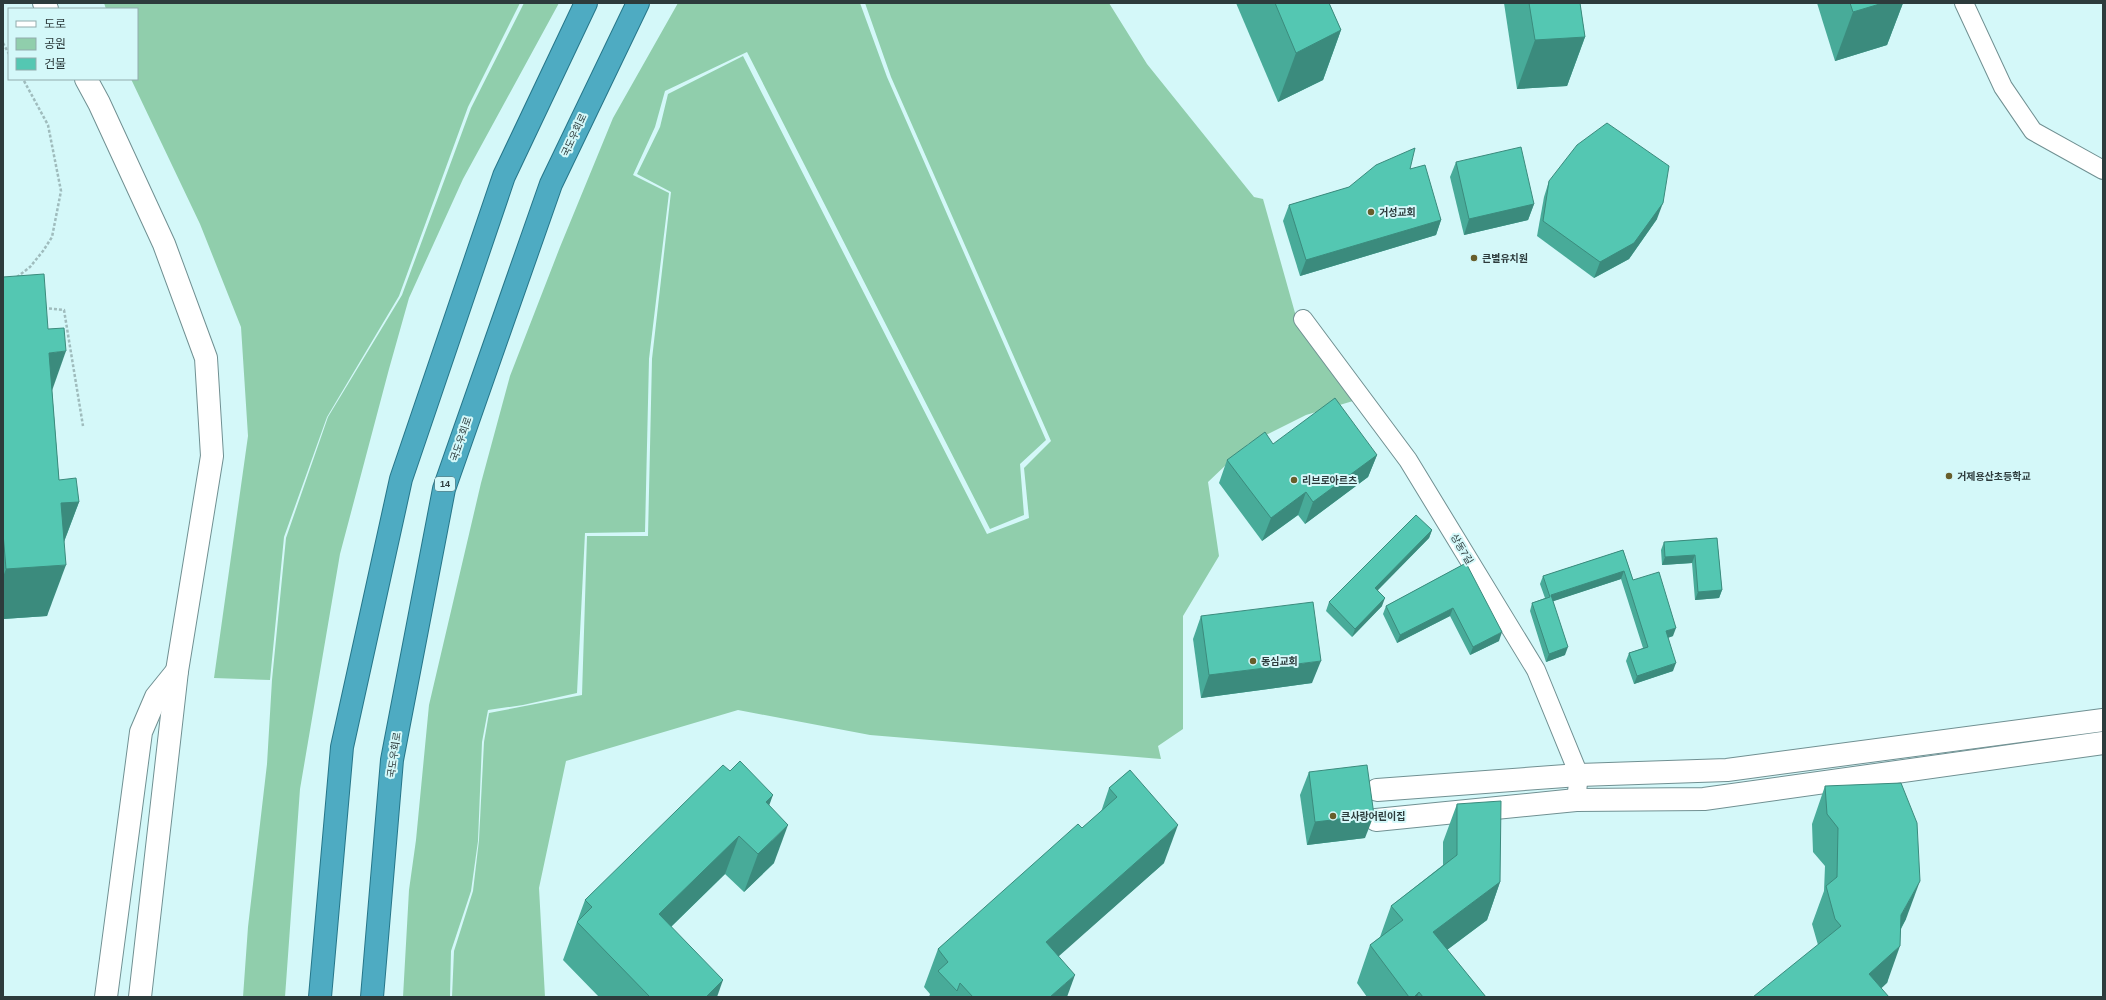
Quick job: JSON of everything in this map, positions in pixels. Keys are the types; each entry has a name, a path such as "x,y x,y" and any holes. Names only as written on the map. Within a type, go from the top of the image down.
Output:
{"highway":[{"path":"320,997 342,747 401,479 504,176 586,3"},
{"name":"국도우회로","path":"372,997 392,760 444,488 551,184 638,3"}],"street":[{"path":"87,80 99,103 164,244 206,358 212,456 177,670 140,997"},
{"path":"106,997 141,732 156,697 177,670"},
{"path":"1377,790 1579,774 1727,770 2103,720"},
{"path":"1376,820 1576,800 1704,799 2103,743"}],"lane":[{"path":"1964,3 2003,87 2032,131 2103,170"},
{"name":"상동7길","path":"1303,318 1408,460 1536,670 1579,774 1576,800"}],"path":[{"path":"3,43 8,52"},
{"path":"15,278 30,267 52,237 61,191 48,125 24,80"},
{"path":"38,304 44,308 64,310 83,426"}],"green space":[{"path":"104,3 520,3 468,107 399,296 327,417 284,537 270,680 214,678 248,436 241,327 200,224 131,80 138,80 138,8 106,8"},
{"path":"524,3 559,3 463,179 409,298 340,554 300,789 285,997 243,997 248,927 267,764 272,680 286,538 328,417 402,295 471,108"},
{"path":"678,3 860,3 887,77 1046,440 1020,464 1024,515 990,529 747,52 665,91 655,127 633,175 669,193 649,359 645,532 585,533 577,693 523,705 488,710 482,742 478,841 471,891 451,951 450,997 403,997 409,890 416,840 429,705 481,483 510,376 560,247 613,118"},
{"path":"865,3 1109,3 1147,64 1254,197 1263,199 1297,320 1353,401 1306,415 1248,444 1208,482 1219,556 1183,616 1183,729 1158,746 1161,759 870,735 738,710 566,761 539,888 545,997 452,997 454,951 473,891 479,840 484,742 489,713 582,695 587,536 648,536 652,359 671,192 637,174 660,127 668,94 743,56 987,534 1029,518 1024,468 1051,441 891,77"}],"building":[{"path":"1275,3 1329,3 1341,30 1296,53"},
{"path":"1529,3 1580,3 1585,37 1535,40"},
{"path":"1850,3 1883,3 1853,12"},
{"path":"1607,123 1669,166 1663,203 1634,243 1600,262 1543,221 1549,181 1577,145"},
{"path":"1521,147 1534,204 1469,219 1456,162"},
{"name":"거성교회","path":"1415,148 1410,169 1425,165 1441,220 1306,260 1289,205 1349,187 1376,165"},
{"path":"44,274 48,329 64,328 66,351 49,353 59,480 76,478 79,502 61,503 66,565 6,569 3,533 3,277"},
{"name":"리브로아르츠","path":"1335,398 1377,455 1313,502 1306,492 1271,518 1227,460 1265,432 1273,444"},
{"path":"1416,515 1432,530 1375,588 1385,598 1355,629 1329,602"},
{"path":"1717,538 1722,590 1698,592 1695,555 1665,557 1664,542"},
{"path":"1623,550 1633,580 1659,572 1676,628 1666,631 1676,663 1637,676 1629,653 1648,647 1624,571 1551,595 1568,647 1549,654 1532,603 1550,597 1543,576"},
{"path":"1466,563 1502,632 1473,647 1453,608 1400,635 1386,606"},
{"path":"1313,602 1321,661 1209,675 1201,616"},
{"path":"740,761 773,795 766,802 788,825 758,854 739,836 659,914 723,980 706,997 650,997 577,922 592,907 585,900 723,765 730,771"},
{"path":"1367,765 1374,815 1315,822 1309,772"},
{"path":"1130,770 1178,825 1046,942 1075,975 1050,997 973,997 960,983 957,991 938,971 948,962 938,949 1078,824 1082,828 1117,797 1109,788"},
{"path":"1901,783 1917,823 1920,881 1901,915 1900,946 1869,974 1889,997 1753,997 1841,926 1835,919 1826,886 1837,877 1838,828 1827,814 1825,786"},
{"path":"1501,801 1500,882 1433,932 1486,997 1423,997 1419,992 1414,997 1409,997 1370,945 1403,920 1391,906 1457,855 1457,804"}],"place":[{"name":"거성교회","path":"1371,212"},
{"name":"큰별유치원","path":"1474,258"},
{"name":"거제용산초등학교","path":"1949,476"},
{"name":"리브로아르츠","path":"1294,480"},
{"name":"동심교회","path":"1253,661"},
{"name":"큰사랑어린이집","path":"1333,816"}]}
